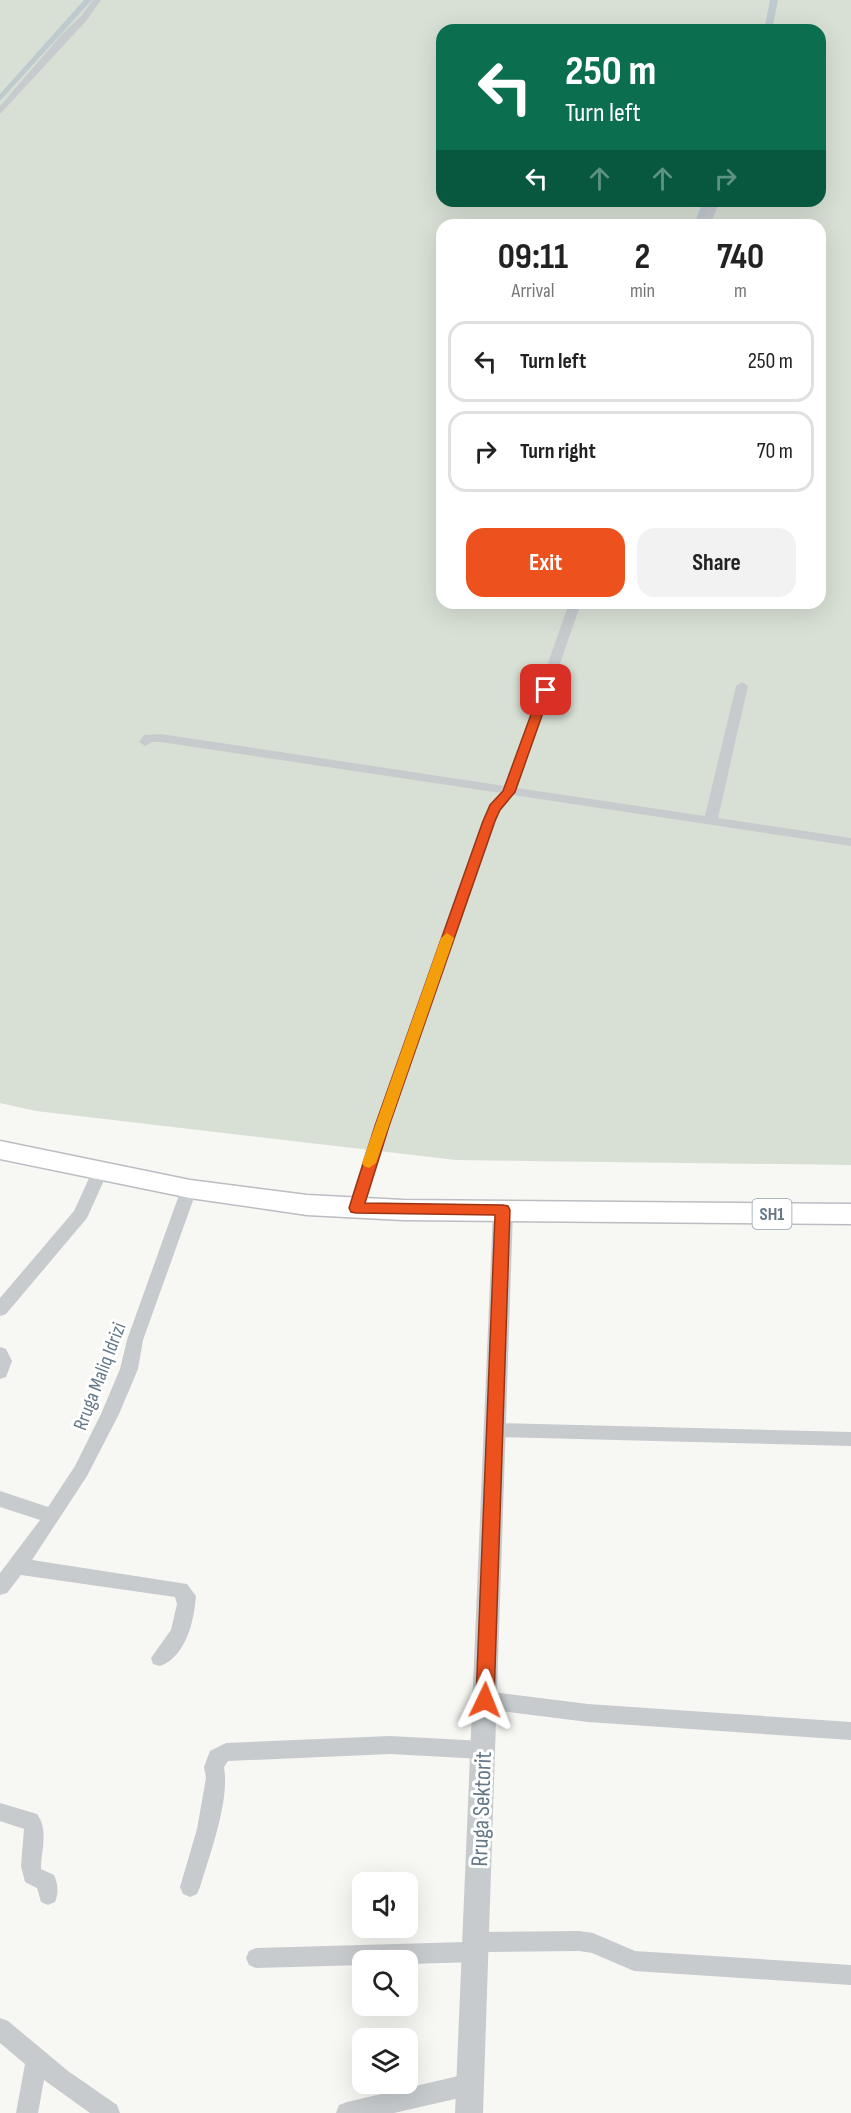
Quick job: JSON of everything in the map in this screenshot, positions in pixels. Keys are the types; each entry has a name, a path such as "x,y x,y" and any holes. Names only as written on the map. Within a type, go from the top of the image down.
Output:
{"main road":[{"name":"SH1","path":"0,1150 211,1192 307,1205 645,1218 693,1214 851,1214"},
{"name":"SH1","path":"0,1158 187,1195 315,1212 402,1217 503,1214"}],"street":[{"path":"0,111 65,36 84,18 96,0"},
{"path":"356,1208 397,1081 489,821 495,808 509,792 573,609"},
{"path":"711,821 742,686"},
{"path":"145,742 149,738 161,738 851,842"},
{"path":"0,1309 81,1214 97,1178"},
{"name":"Rruga Maliq Idrizi","path":"0,1587 52,1516 95,1445 117,1400 129,1369 135,1340 187,1195"},
{"name":"Rruga Sektorit","path":"469,2113 503,1214"},
{"path":"0,1354 4,1361 0,1372"},
{"path":"495,1430 851,1440"},
{"path":"0,1499 52,1516"},
{"path":"16,1566 180,1590 186,1596 181,1626 169,1651 160,1658"},
{"path":"485,1700 588,1713 851,1731"},
{"path":"190,1887 207,1829 216,1778 214,1767 218,1757 226,1752 390,1745 483,1750"},
{"path":"0,1812 30,1821 34,1827 32,1875 47,1882 48,1895"},
{"path":"256,1958 579,1941 593,1943 634,1961 851,1975"},
{"path":"0,2029 60,2079 109,2113"},
{"path":"27,2113 37,2059"},
{"path":"347,2113 454,2088 471,2081"}],"shaded area":[{"path":"0,0 851,0 851,1165 456,1160 36,1111 0,1103"}],"waterway":[{"path":"0,99 88,0"},
{"path":"769,24 774,0"},
{"path":"700,219 705,207"}],"slow traffic":[{"path":"369,1163 447,938"}],"route":[{"path":"485,1700 503,1210 356,1208 442,951 489,821 495,808 509,792 546,690"}]}
